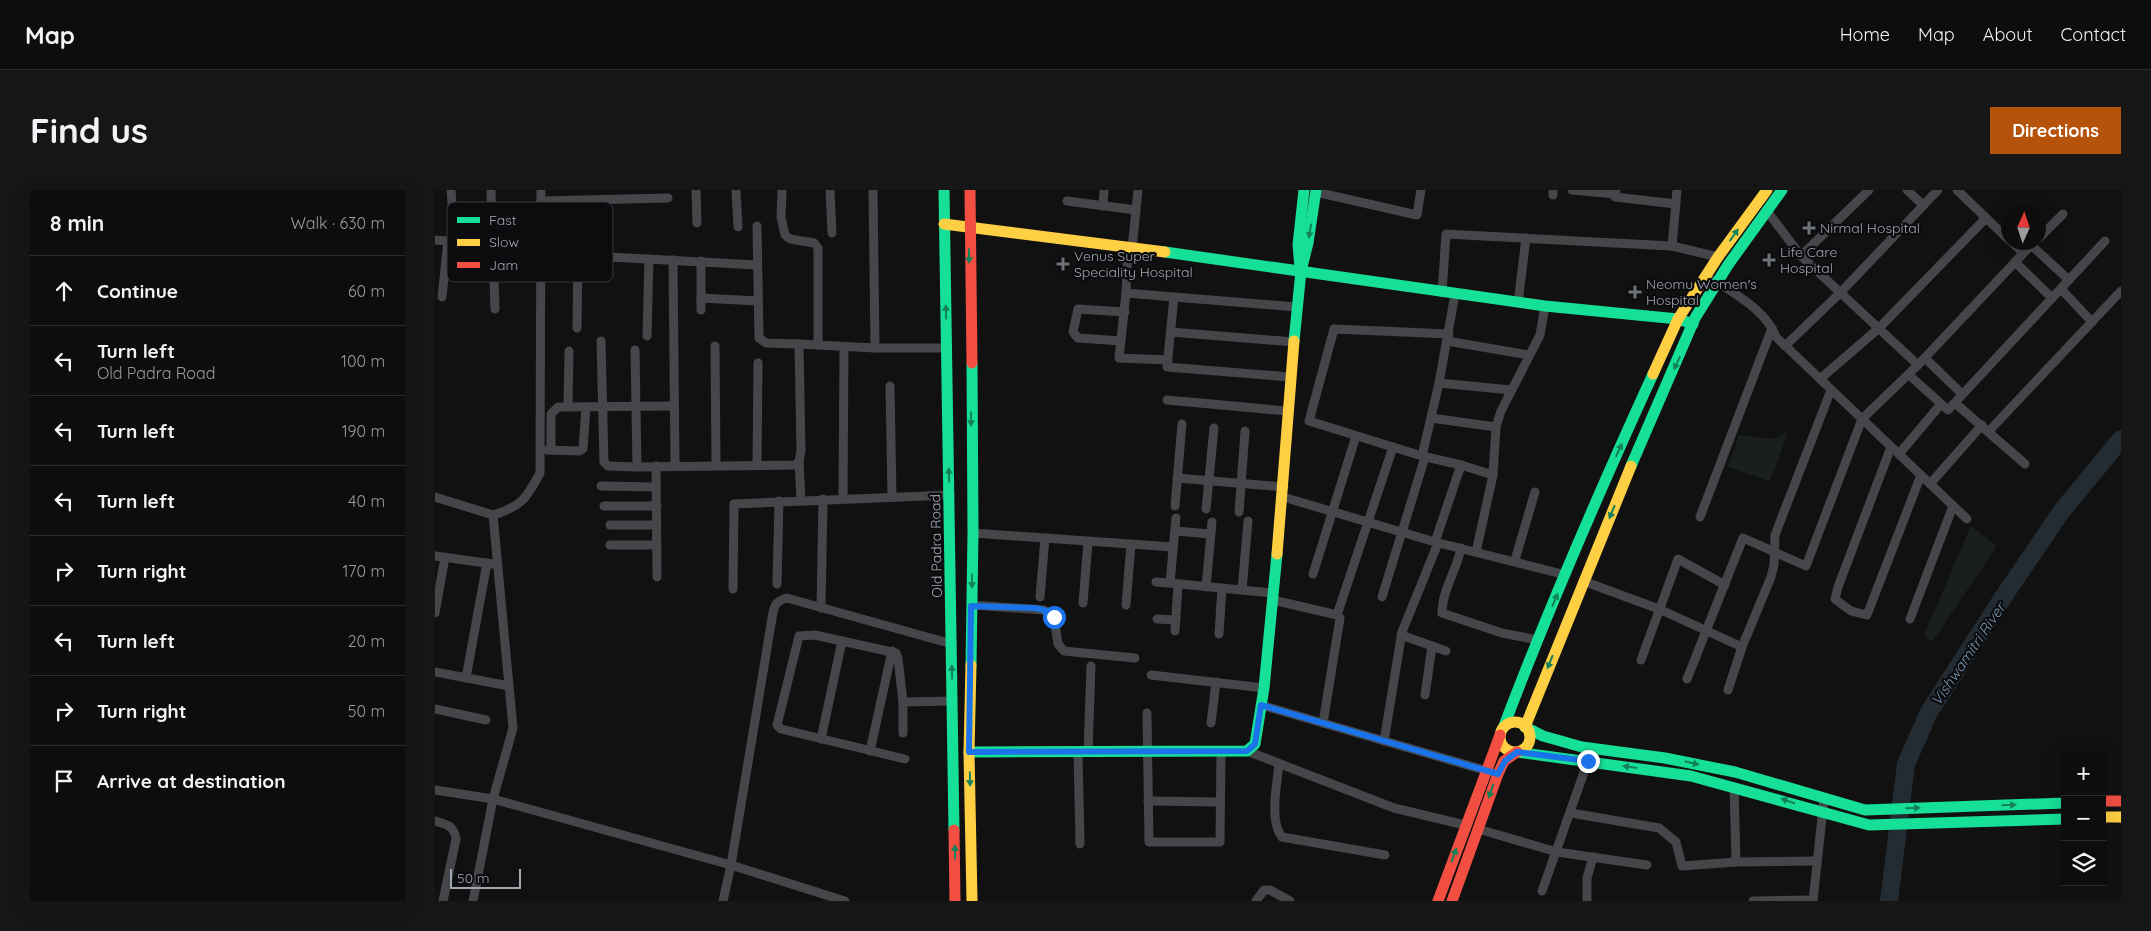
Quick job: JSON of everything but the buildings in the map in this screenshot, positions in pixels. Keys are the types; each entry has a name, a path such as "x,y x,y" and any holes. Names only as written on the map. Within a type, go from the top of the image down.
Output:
{"main road":[{"name":"Old Padra Road","path":"944,190 955,901"},
{"path":"970,190 973,533 969,752 972,901"},
{"path":"1301,271 1297,245 1304,190"},
{"path":"969,752 1247,751 1255,744 1264,688 1283,492 1287,411 1297,306 1301,271 1316,191"},
{"path":"1525,727 1639,446 1693,324 1717,282 1767,211 1773,192"},
{"path":"1438,901 1485,770 1538,640 1611,467 1678,319 1718,257 1773,192"},
{"path":"944,224 1301,271 1442,293 1545,306 1678,319 1693,324"},
{"path":"1502,730 1513,722 1537,734 1568,744 1685,761 1783,785 1865,810 2061,803"},
{"path":"1452,901 1498,774 1505,761 1525,748 1530,740 1529,732 1525,727"},
{"path":"1502,730 1504,748 1517,752 1691,776 1869,825 2061,819"},
{"path":"2106,801 2121,801"},
{"path":"2106,818 2121,817"}],"street":[{"path":"541,190 541,201 668,198"},
{"path":"696,190 697,223"},
{"path":"736,190 738,227"},
{"path":"782,190 781,217 785,235 790,238 814,243 818,248 818,345"},
{"path":"830,190 831,233"},
{"path":"873,190 875,348"},
{"path":"1103,206 1104,190"},
{"path":"1138,190 1119,358 1168,360"},
{"path":"1316,191 1417,215 1421,190"},
{"path":"1572,190 1616,192 1615,197 1676,204"},
{"path":"1672,246 1677,190"},
{"path":"1801,256 1869,190"},
{"path":"1907,190 1923,205"},
{"path":"1785,346 1841,292 1937,190"},
{"path":"1957,190 2001,232"},
{"path":"1067,201 1136,210"},
{"path":"1767,211 1801,256 1879,328 1962,394"},
{"path":"2046,231 2063,214"},
{"path":"1820,379 1879,328 1986,218"},
{"path":"757,226 759,338 762,342 843,347 946,348"},
{"path":"1442,293 1445,234 1672,246 1718,257"},
{"path":"1518,302 1526,238"},
{"path":"1909,375 1948,410 2105,241"},
{"path":"2019,250 2023,254"},
{"path":"1687,679 1743,538 1806,566 1862,419 1922,362 2027,250"},
{"path":"2038,250 2069,280"},
{"path":"613,257 757,265"},
{"path":"647,336 649,259"},
{"path":"673,260 675,466"},
{"path":"701,261 701,310"},
{"path":"2015,262 2052,298"},
{"path":"442,298 447,266"},
{"path":"1707,275 1748,302 1772,328 1776,337 1785,346 1967,519"},
{"path":"494,282 495,309"},
{"path":"435,497 493,515 513,509 529,494 540,473 541,282"},
{"path":"577,328 578,282"},
{"path":"2061,289 2092,322"},
{"path":"1930,484 2121,291"},
{"path":"1127,293 1297,306"},
{"path":"1382,597 1424,456 1455,294"},
{"path":"1174,297 1167,367 1290,377"},
{"path":"701,298 758,301"},
{"path":"1476,552 1493,475 1496,427 1511,390 1540,335 1545,306"},
{"path":"1121,341 1078,338 1073,332 1078,310 1125,312"},
{"path":"1700,517 1772,328"},
{"path":"1493,475 1309,421 1334,329 1448,337 1529,355"},
{"path":"1171,332 1294,342"},
{"path":"601,342 601,407 604,462 608,466 796,464 799,461"},
{"path":"799,344 801,500"},
{"path":"715,346 715,465"},
{"path":"843,347 843,498"},
{"path":"635,350 637,467"},
{"path":"568,407 569,351"},
{"path":"757,465 758,363"},
{"path":"1439,383 1511,390"},
{"path":"890,386 891,496"},
{"path":"1728,690 1742,648 1771,577 1774,565 1775,535 1831,390"},
{"path":"1167,400 1287,411"},
{"path":"1955,403 2025,464"},
{"path":"1899,454 1941,404"},
{"path":"551,450 553,410 558,407 674,406"},
{"path":"539,450 583,449 585,444 587,407"},
{"path":"1431,418 1496,427"},
{"path":"1175,506 1182,424"},
{"path":"1206,509 1214,428"},
{"path":"1239,512 1245,431"},
{"path":"1313,574 1356,436"},
{"path":"1323,723 1340,622 1337,615 1393,447"},
{"path":"1891,447 1835,599 1851,611 1867,616 1921,475"},
{"path":"1383,741 1401,635 1436,542 1461,465"},
{"path":"656,466 657,577"},
{"path":"1177,478 1241,483 1283,492 1332,512 1436,542 1515,560 1566,575"},
{"path":"601,486 656,487"},
{"path":"1515,560 1535,492"},
{"path":"733,589 734,504 950,495"},
{"path":"821,608 823,499"},
{"path":"777,584 779,501"},
{"path":"604,506 657,506"},
{"path":"1910,619 1953,506"},
{"path":"473,901 493,799 513,728 493,515"},
{"path":"1175,631 1173,547 1176,518"},
{"path":"1242,590 1248,521"},
{"path":"1206,587 1211,522"},
{"path":"609,525 657,525"},
{"path":"1175,531 1211,534"},
{"path":"973,533 1173,547"},
{"path":"1040,597 1045,538"},
{"path":"1083,603 1088,542"},
{"path":"1126,605 1131,544"},
{"path":"609,545 657,545"},
{"path":"1461,548 1458,565 1443,601 1443,613 1502,632 1538,640"},
{"path":"435,556 498,564"},
{"path":"435,613 445,557"},
{"path":"1641,660 1678,559 1725,585"},
{"path":"466,678 487,563"},
{"path":"1583,581 1707,630 1742,648"},
{"path":"1156,582 1242,590 1273,596 1337,615"},
{"path":"1219,634 1222,588"},
{"path":"723,901 731,865 774,605 779,600 787,598 952,644"},
{"path":"971,606 1044,610 1054,617 1057,644 1064,651 1135,658"},
{"path":"1157,619 1176,620"},
{"path":"903,733 903,702 899,658 892,651 815,635 799,636 777,725 781,728 821,739 905,760"},
{"path":"1401,635 1446,651"},
{"path":"821,739 842,641"},
{"path":"1425,695 1432,646"},
{"path":"869,751 892,651"},
{"path":"1080,844 1083,752 1091,666"},
{"path":"435,672 509,686"},
{"path":"1151,675 1264,688"},
{"path":"1211,723 1216,682"},
{"path":"903,702 953,702"},
{"path":"1261,705 1498,774"},
{"path":"435,709 486,720"},
{"path":"1147,713 1149,842 1220,842 1221,751"},
{"path":"1247,751 1393,808 1465,825"},
{"path":"1542,891 1588,761"},
{"path":"1279,764 1275,820 1281,837 1385,855"},
{"path":"1734,787 1736,862"},
{"path":"435,790 493,799 731,865 845,901"},
{"path":"1753,901 1813,901 1824,799"},
{"path":"1148,801 1221,802"},
{"path":"1571,813 1659,828 1676,842 1682,866 1736,862 1817,861"},
{"path":"435,821 451,826 455,831 443,901"},
{"path":"1478,829 1557,852 1647,865"},
{"path":"1587,901 1587,878 1593,857"},
{"path":"1256,901 1264,890 1270,890 1290,901"}],"shaded area":[{"path":"1788,431 1769,481 1728,467 1739,435 1773,439"},
{"path":"1971,526 1997,546 1932,642 1924,635"}],"waterway":[{"name":"Vishwamitri River","path":"1889,901 1906,764 1929,712 2061,512 2121,439"}],"traffic: fast":[{"path":"944,190 954,830"},
{"path":"1300,267 1298,245 1304,190"},
{"path":"1294,341 1301,271 1308,243 1316,190"},
{"path":"1631,466 1695,318 1728,265 1782,190"},
{"path":"1165,252 1545,306 1678,319 1693,324"},
{"path":"971,665 973,533 972,363"},
{"path":"1504,726 1575,549 1653,374"},
{"path":"969,752 1247,751 1255,744 1264,688 1277,554"},
{"path":"1525,727 1543,736 1582,747 1665,758 1735,772 1865,810 2061,803"},
{"path":"1517,752 1691,776 1869,825 2061,819"}],"traffic: slow":[{"path":"1653,374 1678,319 1718,257 1767,190"},
{"path":"944,224 1165,252"},
{"path":"1277,554 1294,341"},
{"path":"1525,727 1631,466"},
{"path":"971,665 969,752 972,901"},
{"path":"1515,722 1526,726 1530,737 1526,748 1515,752 1504,748 1500,737 1504,726 1515,722"},
{"path":"2106,817 2121,817"}],"traffic: jam":[{"path":"970,190 972,363"},
{"path":"1438,901 1500,735"},
{"path":"1452,901 1498,774 1504,761 1517,752"},
{"path":"2106,801 2121,801"},
{"path":"954,830 955,901"}],"place":[{"name":"Nirmal Hospital","path":"1809,228"},
{"name":"Life Care Hospital","path":"1769,260"},
{"name":"Venus Super Speciality Hospital","path":"1063,264"},
{"name":"Neomu Women's Hospital","path":"1635,292"}],"route":[{"path":"1054,617 1044,610 1035,608 971,606 969,752 1247,751 1255,744 1261,705 1498,774 1505,761 1517,752 1588,761"}]}
